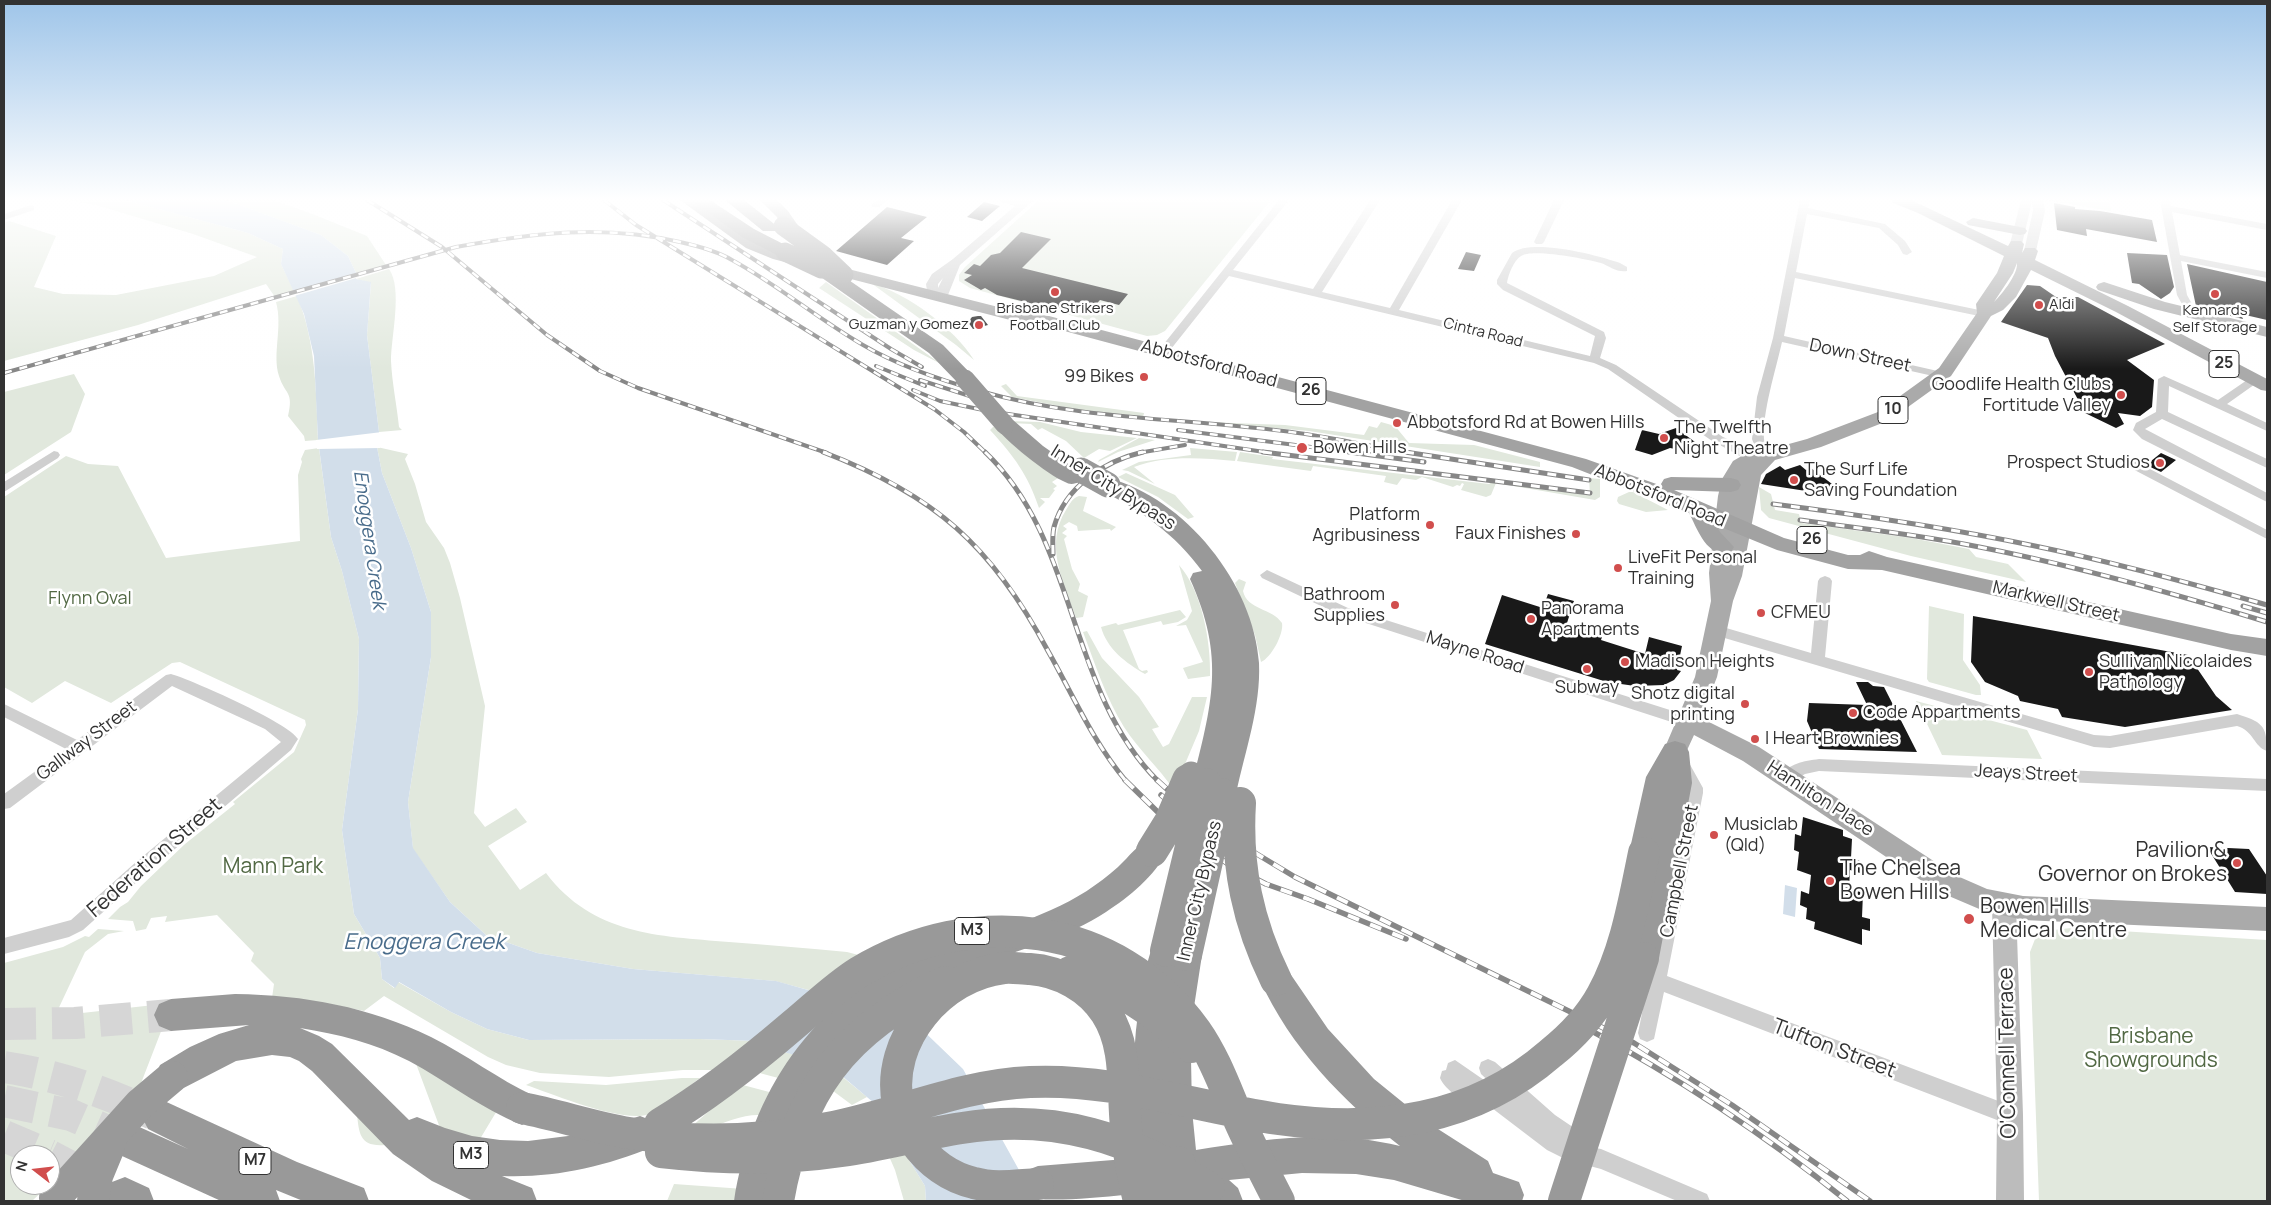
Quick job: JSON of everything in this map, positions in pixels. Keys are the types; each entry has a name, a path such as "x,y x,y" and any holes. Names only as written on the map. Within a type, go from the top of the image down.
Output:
{"highway":[{"name":"Abbotsford Road","path":"786,256 937,291 1018,317 1043,320 1579,463 1698,509 1734,519"},
{"name":"Inner City Bypass","path":"814,256 837,272"},
{"name":"Inner City Bypass","path":"814,256 837,272 936,349 975,382 1013,424 1054,452 1076,473 1103,488 1148,506 1175,526 1193,542 1217,573 1231,599 1244,647 1245,689 1252,704 1215,789 1176,953 1178,996 1173,1048 1174,1120 1162,1201"},
{"name":"Abbotsford Road","path":"837,272 937,291"},
{"name":"Abbotsford Road","path":"1579,463 1607,465 1671,484 1734,519"},
{"path":"1671,484 1731,485"},
{"name":"Inner City Bypass","path":"1103,488 1170,540 1192,564 1208,591 1220,621 1226,655 1226,688 1218,730 1215,789"},
{"path":"1698,509 1711,536 1723,547"},
{"name":"Markwell Street","path":"1734,519 1777,543 1814,554 1848,562 1882,563 2231,642 2267,648"},
{"name":"Markwell Street","path":"2231,642 2267,657"},
{"path":"522,1108 548,1113 580,1123 637,1134 716,1138 777,1136 861,1121 976,1088 1049,1081 1082,1082 1130,1089 1275,1119 1330,1125 1381,1125 1436,1115 1472,1103 1524,1075 1552,1054 1585,1019 1600,999 1622,953 1678,782 1675,752"},
{"path":"752,1201 764,1148 781,1104 808,1061 839,1025 870,999 902,980 953,959 1064,920 1114,892 1152,851 1170,822 1215,789 1237,851 1242,890 1260,947 1288,1002 1320,1047 1372,1102 1391,1119 1422,1141 1513,1198"},
{"path":"1564,1201 1643,958 1654,857"},
{"name":"M3","path":"50,1201 142,1124 172,1077 207,1055 244,1043 278,1040 307,1047 323,1059 384,1118 396,1120 417,1135 443,1147 463,1153 499,1159 522,1160 565,1155 624,1141 644,1133 690,1107 711,1092 825,997 879,960 940,937 998,929 1041,932 1086,945 1116,958 1161,990 1186,1017 1224,1079 1245,1134 1279,1201"},
{"path":"1139,1201 1132,1170 1126,1127 1120,1049 1117,1034 1106,1012 1090,994 1078,985 1050,972 1023,967 994,969 968,978 952,986 932,1002 918,1018 901,1051 896,1079 898,1105 908,1134 928,1160 946,1172 967,1182 1004,1186 1038,1184 1147,1175 1262,1156 1307,1153 1358,1156 1386,1160 1449,1176 1476,1187 1513,1198"},
{"path":"778,1201 788,1149 802,1112 824,1076 850,1045 881,1017 912,997 964,976 991,970 1036,968 1070,972 1112,986 1138,1000 1168,1023 1191,1048 1205,1067 1228,1110 1245,1134"},
{"path":"171,1016 210,1010 263,1009 325,1016 366,1025 421,1049 482,1088 522,1108 544,1123 621,1146 681,1155 774,1158 842,1151 982,1124 1024,1123 1064,1126 1113,1138 1151,1153 1190,1175 1226,1201"},
{"path":"384,1118 407,1142 434,1161 484,1187 519,1201"},
{"path":"118,1199 97,1176 102,1160 117,1133 142,1124"},
{"name":"M7","path":"142,1124 262,1201"},
{"name":"M7","path":"142,1124 351,1201"},
{"name":"Inner City Bypass","path":"1168,1164 1187,1201"}],"main road":[{"name":"10","path":"1756,461 1814,443 1874,421 1899,406 1942,374 1984,313 1996,308 2020,256"},
{"name":"25","path":"2024,256 2045,278 2081,289 2261,383"},
{"name":"25","path":"2029,256 2095,283 2160,306 2267,332"},
{"path":"1675,752 1704,685 1722,602 1732,576 1734,519 1731,485 1738,469 1756,461"},
{"path":"1722,602 1719,574 1723,547 1756,461"},
{"name":"Hamilton Place","path":"1688,722 1739,746 1953,887 1975,897 2004,905 2028,908 2267,919"},
{"name":"O'Connell Terrace","path":"2004,905 2010,1115 2010,1201"}],"street":[{"path":"937,291 957,262 964,256"},
{"path":"1163,352 1239,256"},
{"path":"1315,294 1339,256"},
{"path":"1393,312 1425,256"},
{"path":"1516,256 1502,280 1502,284 1600,334 1601,338 1594,360"},
{"path":"1551,256 1616,270 1624,269 1615,264 1580,256"},
{"path":"1756,461 1760,445 1758,436 1764,391 1778,338 1794,256"},
{"path":"2199,316 2188,306 2182,295 2175,257 2267,275"},
{"name":"Cintra Road","path":"1227,272 1594,360 1612,367 1718,440 1725,448 1756,461"},
{"path":"1790,274 1984,313"},
{"path":"2160,306 2174,304 2182,295"},
{"name":"Down Street","path":"1778,338 1942,374"},
{"path":"2162,414 2164,379 2267,427"},
{"path":"2219,404 2261,383"},
{"path":"2162,414 2140,426 2139,430 2146,436 2267,498"},
{"path":"2162,414 2267,464"},
{"path":"4,488 54,455"},
{"path":"2124,460 2267,535"},
{"name":"Mayne Road","path":"1267,575 1343,611 1688,722"},
{"path":"1818,660 1824,581"},
{"path":"1716,630 2100,742 2242,720 2252,725 2267,745"},
{"name":"Gallway Street","path":"4,803 171,679 270,726 288,737 290,741"},
{"path":"4,710 78,748"},
{"name":"Federation Street","path":"4,946 69,929 77,925 290,741"},
{"name":"Campbell Street","path":"1648,1033 1695,788 1675,752"},
{"name":"Jeays Street","path":"1788,778 1801,768 1825,766 2267,785"},
{"name":"Tufton Street","path":"1658,981 2010,1115"},
{"path":"1488,1068 1548,1122 1601,1159"},
{"path":"1452,1073 1509,1121 1527,1124 1566,1149 1601,1159 1700,1201"}],"green space":[{"path":"4,256 47,256 34,287 63,294 116,295 214,276 257,257 255,256 282,256 281,264 294,291 275,297 266,284 138,325 4,361"},
{"path":"348,256 380,256 386,265 356,273"},
{"path":"977,256 1225,256 1165,331 1157,335 1147,336 970,288 959,281 959,275"},
{"path":"389,269 393,278 396,301 391,361 399,427 402,430 379,432 367,335 371,283 356,279"},
{"path":"826,282 941,364 914,350 819,288"},
{"path":"871,283 900,295 929,314 955,336 974,360 956,345"},
{"path":"297,296 308,331 314,367 318,440 305,441 304,436 288,416 290,408 289,397 281,382 277,368 278,311 276,302"},
{"path":"74,374 85,394 71,432 4,475 4,392"},
{"path":"1006,384 1017,396 1144,413 1143,418 1095,413 1012,397 1001,386"},
{"path":"1008,421 1040,422 1081,432 1137,438 1110,451 1099,449 1084,458 1066,441 1042,428 1038,430 1031,424 1011,423 1058,478 1052,482 1057,486 1053,489 1055,490 1049,498 1040,498 1045,502 1039,508 1019,466 990,430"},
{"path":"1206,422 1285,425 1364,435 1369,426 1377,428 1381,422 1395,426 1409,443 1474,445 1540,462 1540,467 1309,431"},
{"path":"1139,438 1155,440 1118,452 1098,462 1099,460"},
{"path":"377,447 408,454 405,459 415,484 426,522 444,548 450,563 485,706 474,813 485,827 516,808 527,822 488,846 520,890 546,873 564,894 584,909 628,928 652,934 677,937 847,952 870,958 816,992 775,981 633,969 537,953 486,935 450,902 413,849 408,802 431,657 431,612 411,548 382,473"},
{"path":"319,448 331,537 342,571 359,639 358,709 342,830 354,914 380,958 382,979 394,988 398,982 451,1012 487,1029 529,1040 700,1039 756,1041 714,1070 683,1070 609,1077 540,1073 506,1065 488,1057 384,996 364,1011 325,1003 272,998 274,984 251,961 254,953 217,915 165,922 167,916 151,918 146,929 136,931 133,921 108,919 128,902 141,886 185,844 235,804 233,802 294,752 306,725 305,720 180,662 172,663 111,703 65,681 32,703 4,687 4,497 66,456 88,464 118,466 166,558 300,541 298,475 302,462 301,459 305,450"},
{"path":"1190,448 1237,452 1235,461 1197,458 1171,459 1134,467 1155,484 1122,470 1139,462 1191,455"},
{"path":"1240,452 1273,457 1272,459 1489,484 1492,482 1590,495 1589,478 1600,479 1600,497 1595,500 1496,483 1491,495 1486,497 1461,490 1464,484 1462,483 1460,486 1453,487 1422,477 1416,480 1402,478 1397,485 1384,482 1386,476 1313,466 1311,471 1237,461"},
{"path":"1126,473 1175,495 1194,517 1188,519 1158,497 1118,477"},
{"path":"1759,487 1771,494 1775,510 1799,514 1801,523 1911,538 1969,549 1976,557 2008,564 2026,582 1911,556 1769,518 1761,510"},
{"path":"1633,492 1668,510 1646,512 1619,504 1617,501 1618,497"},
{"path":"1079,496 1087,497 1083,511 1116,527 1111,531 1110,529 1078,531 1077,526 1069,522 1063,526 1067,529 1062,533 1067,536 1064,539 1072,569 1080,584 1078,591 1088,596 1083,617 1076,618 1061,577 1056,550 1056,536 1066,510 1071,502"},
{"path":"1179,565 1194,589 1204,618 1209,648 1210,676 1188,679 1183,668 1203,662 1186,625 1176,626 1187,620 1192,611"},
{"path":"1239,579 1246,582 1243,591 1249,602 1272,614 1282,623 1281,633 1276,645 1269,656 1261,662 1255,635 1235,583"},
{"path":"1929,606 1964,614 1963,660 1980,685 1981,695 1929,682 1927,679"},
{"path":"1180,610 1186,617 1178,622 1163,625 1161,621 1123,630 1139,669 1142,671 1147,670 1148,672 1145,674 1118,655 1108,642 1101,627 1116,623 1118,625"},
{"path":"1087,631 1102,658 1139,697 1159,727 1152,729 1163,747 1169,744 1192,697 1207,697 1199,731 1174,790 1124,727 1101,681 1083,632"},
{"path":"1916,701 2027,730 2042,759 1942,755"},
{"name":"Brisbane Showgrounds","path":"2071,928 2267,940 2267,1201 2039,1201 2030,952 2037,934 2044,931"},
{"path":"98,929 124,931 108,934 85,952 55,1016 172,1003 138,1091 60,1173 60,1145 10,1145 10,1195 38,1195 32,1201 4,1201 4,963 63,947 85,936 89,937"},
{"path":"777,1050 803,1057 782,1079 752,1071"},
{"path":"415,1061 498,1109 477,1144 443,1136"},
{"path":"839,1074 867,1097 852,1105 829,1088"},
{"path":"700,1078 656,1111 638,1116 606,1112 526,1085 534,1081 606,1085"},
{"path":"739,1084 773,1093 768,1116 745,1116 707,1129 689,1129"},
{"path":"357,1114 385,1145 370,1144 362,1138"},
{"path":"901,1147 925,1186 926,1201 904,1201 888,1154"},
{"path":"674,1184 744,1189 742,1201 667,1201"}],"water":[{"name":"Enoggera Creek","path":"282,256 348,256 356,273 356,279 371,282 367,335 379,432 377,447 382,473 411,548 431,612 431,657 408,802 413,848 450,902 486,935 537,953 633,969 776,981 911,1019 963,1069 1024,1179 1026,1201 926,1201 925,1186 874,1103 829,1065 777,1050 756,1041 700,1039 529,1040 487,1029 451,1012 399,982 395,988 382,979 380,958 354,914 342,830 358,709 359,639 342,571 331,537 318,440 314,356 304,314 281,264"},
{"path":"1785,885 1797,888 1795,917 1783,914"}],"pier":[{"path":"359,272 358,277 360,277 294,296 292,292"},
{"path":"382,432 380,448 317,449 316,440"}],"building":[{"path":"855,256 897,256 887,265"},
{"name":"Brisbane Strikers Football Club","path":"990,256 1034,256 1022,268 1128,294 1119,305 1100,300 1088,313 1062,306 1058,310 997,295 985,288 981,290 964,280 972,275 964,273 974,264 980,266"},
{"path":"1464,256 1480,256 1474,271 1458,269"},
{"path":"2128,256 2167,256 2174,287 2170,293 2161,299 2139,284 2132,283"},
{"name":"Kennards Self Storage","path":"2187,264 2267,282 2267,320 2241,314 2243,319 2198,308"},
{"path":"2027,285 2040,286 2056,297 2078,297 2165,344 2127,360 2154,380 2152,407 2140,416 2118,413 2124,424 2116,428 2085,413 2055,356 2048,338 2001,322"},
{"name":"Guzman y Gomez","path":"981,316 988,325 973,329 968,322 972,317"},
{"name":"The Twelfth Night Theatre","path":"1676,428 1695,442 1692,452 1670,448 1652,455 1635,450 1642,430 1659,434"},
{"name":"Prospect Studios","path":"2161,453 2176,460 2161,472 2146,465"},
{"name":"The Surf Life Saving Foundation","path":"1800,465 1806,470 1811,468 1836,487 1819,493 1761,484 1766,474 1780,466 1785,470"},
{"path":"1548,594 1574,601 1567,623 1592,630 1591,633 1602,637 1601,640 1645,654 1649,637 1682,646 1677,670 1681,671 1674,680 1664,685 1635,686 1607,682 1485,644 1502,595 1543,608"},
{"name":"Sullivan Nicolaides Pathology","path":"1973,616 2188,655 2216,696 2232,710 2125,727 2062,717 2058,709 2020,701 2018,696 1985,682 1971,662"},
{"name":"Code Appartments","path":"1856,682 1868,682 1873,686 1884,687 1917,752 1819,749 1807,721 1809,703 1867,705"},
{"name":"The Chelsea Bowen Hills","path":"1803,817 1843,830 1843,836 1852,839 1851,858 1860,861 1860,873 1850,870 1849,888 1863,893 1862,917 1870,919 1870,931 1862,929 1862,945 1814,929 1815,922 1806,919 1807,908 1800,905 1801,891 1809,894 1811,875 1797,870 1799,852 1794,850 1795,834 1801,836"},
{"name":"Pavilion & Governor on Brokes","path":"2207,847 2249,849 2267,876 2267,894 2235,892"}],"tunnel":[{"path":"4,1024 75,1023 171,1015"},
{"path":"4,1067 24,1070 80,1085 117,1098 153,1114"},
{"path":"4,1101 71,1115 128,1140"},
{"path":"4,1136 25,1145"},
{"path":"60,1161 94,1179"}],"railway":[{"path":"4,373 423,256"},
{"path":"453,256 547,335 600,371 638,388 827,453"},
{"path":"687,256 934,409 964,432 985,452"},
{"path":"724,256 766,280 846,335 877,353 920,372 980,391 1019,401 1098,414 1258,428 1326,437 1412,453"},
{"path":"749,256 891,349 922,367"},
{"path":"876,366 925,386"},
{"path":"920,380 979,399"},
{"path":"913,390 940,401 988,411 1271,453"},
{"path":"1178,430 1358,453"},
{"path":"1141,452 1185,445"},
{"path":"823,452 898,486 929,506 982,553 1027,614 1093,734 1126,781"},
{"path":"985,452 1016,488 1039,528 1057,571 1105,703 1128,744 1158,781"},
{"path":"1053,554 1054,527 1059,513 1077,488 1101,469 1128,456 1141,452"},
{"path":"1263,452 1590,493"},
{"path":"1349,452 1424,462"},
{"path":"1405,452 1589,480"},
{"path":"1773,504 1905,522 2035,546 2151,573 2267,605"},
{"path":"1800,520 1969,545 2044,561 2119,579 2267,622"},
{"path":"2243,606 2267,613"},
{"path":"1126,781 1170,824 1231,866 1266,884 1406,939"},
{"path":"1158,781 1192,812 1217,830 1295,877 1634,1043 1732,1105 1870,1201"},
{"path":"1161,795 1183,814 1221,841"},
{"path":"1579,1024 1614,1043 1717,1106 1783,1152 1847,1201"}],"place":[{"name":"Brisbane Strikers Football Club","path":"1055,292"},
{"name":"Kennards Self Storage","path":"2215,294"},
{"name":"Aldi","path":"2039,305"},
{"name":"Guzman y Gomez","path":"979,325"},
{"name":"99 Bikes","path":"1144,377"},
{"name":"Goodlife Health Clubs Fortitude Valley","path":"2121,395"},
{"name":"Abbotsford Rd at Bowen Hills","path":"1397,423"},
{"name":"The Twelfth Night Theatre","path":"1664,438"},
{"name":"Bowen Hills","path":"1302,448"},
{"name":"Prospect Studios","path":"2160,463"},
{"name":"The Surf Life Saving Foundation","path":"1794,480"},
{"name":"Platform Agribusiness","path":"1430,525"},
{"name":"Faux Finishes","path":"1576,534"},
{"name":"LiveFit Personal Training","path":"1618,568"},
{"name":"Bathroom Supplies","path":"1395,605"},
{"name":"CFMEU","path":"1761,613"},
{"name":"Panorama Apartments","path":"1531,619"},
{"name":"Madison Heights","path":"1625,662"},
{"name":"Subway","path":"1587,669"},
{"name":"Sullivan Nicolaides Pathology","path":"2089,672"},
{"name":"Shotz digital printing","path":"1745,704"},
{"name":"Code Appartments","path":"1853,713"},
{"name":"I Heart Brownies","path":"1755,739"},
{"name":"Musiclab (Qld)","path":"1714,835"},
{"name":"Pavilion & Governor on Brokes","path":"2237,863"},
{"name":"The Chelsea Bowen Hills","path":"1830,881"},
{"name":"Bowen Hills Medical Centre","path":"1969,919"}],"park label":[{"name":"Flynn Oval","path":"90,599"},
{"name":"Mann Park","path":"273,867"}]}
